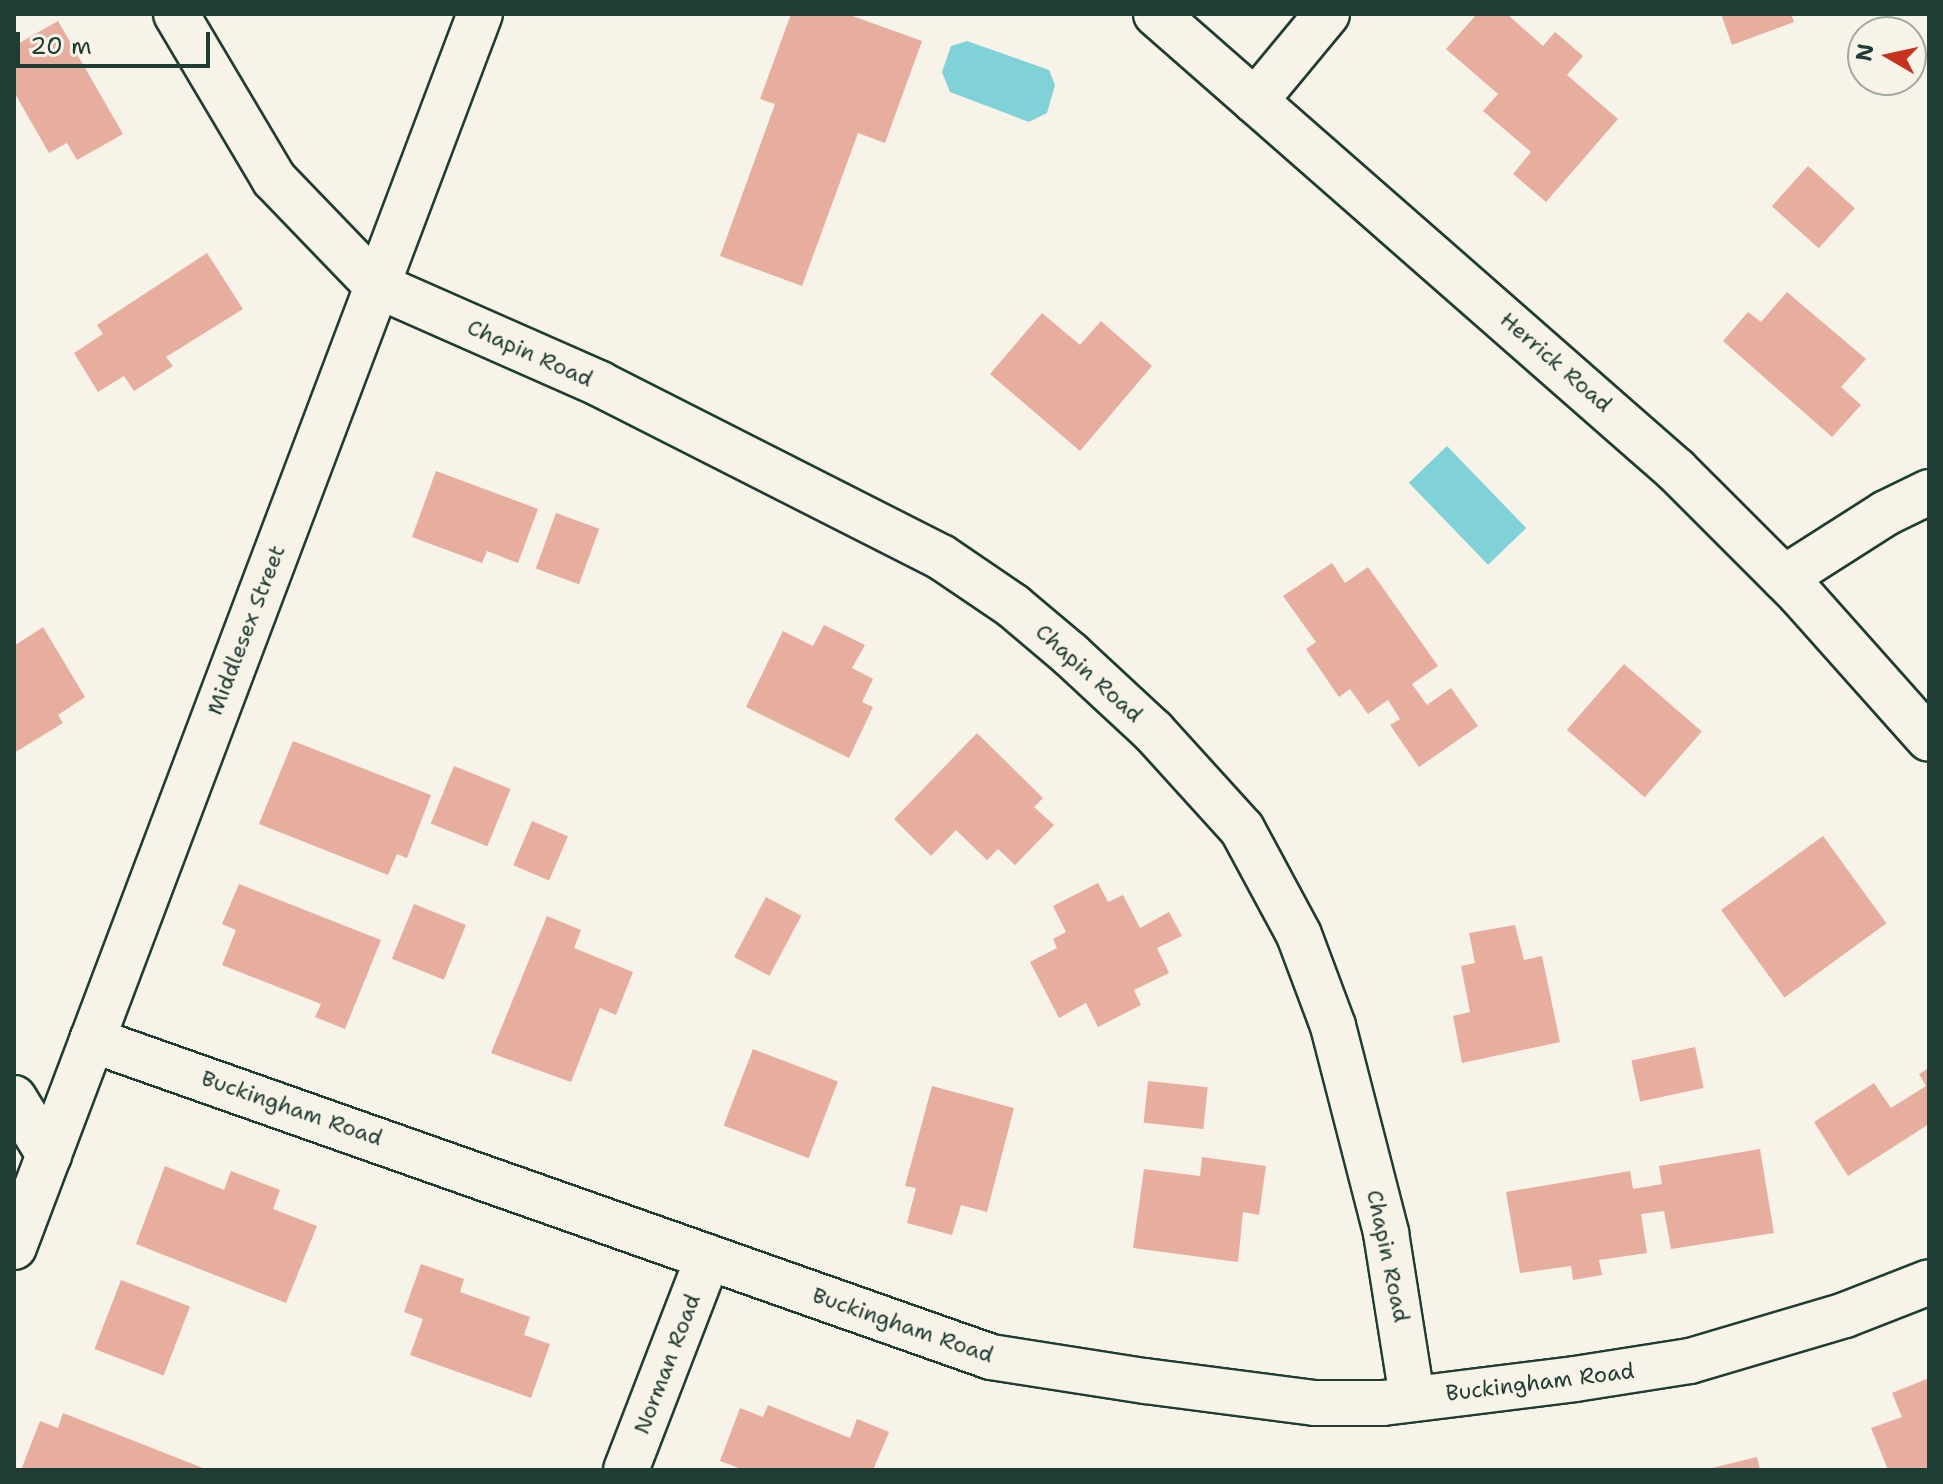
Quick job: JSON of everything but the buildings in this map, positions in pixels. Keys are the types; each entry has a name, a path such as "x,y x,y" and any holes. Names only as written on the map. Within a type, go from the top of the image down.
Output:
{"street":[{"path":"176,14 274,179 376,285"},
{"name":"Middlesex Street","path":"14,1247 480,14"},
{"name":"Herrick Road","path":"1156,14 1603,402 1784,578 1929,739"},
{"path":"1255,101 1327,14"},
{"name":"Chapin Road","path":"376,285 600,384 941,557 1013,606 1153,731 1242,829 1299,935 1333,1026 1386,1233 1412,1398"},
{"path":"1784,578 1886,513 1929,492"},
{"name":"Buckingham Road","path":"92,1040 991,1357 1315,1403 1412,1398 1690,1361 1845,1315 1929,1282"},
{"path":"14,1098 49,1155"},
{"name":"Norman Road","path":"626,1470 708,1257"}],"water":[{"path":"967,41 1049,70 1055,85 1047,113 1029,122 950,92 942,72 951,46"},
{"path":"1447,446 1526,528 1488,565 1409,483"}]}
